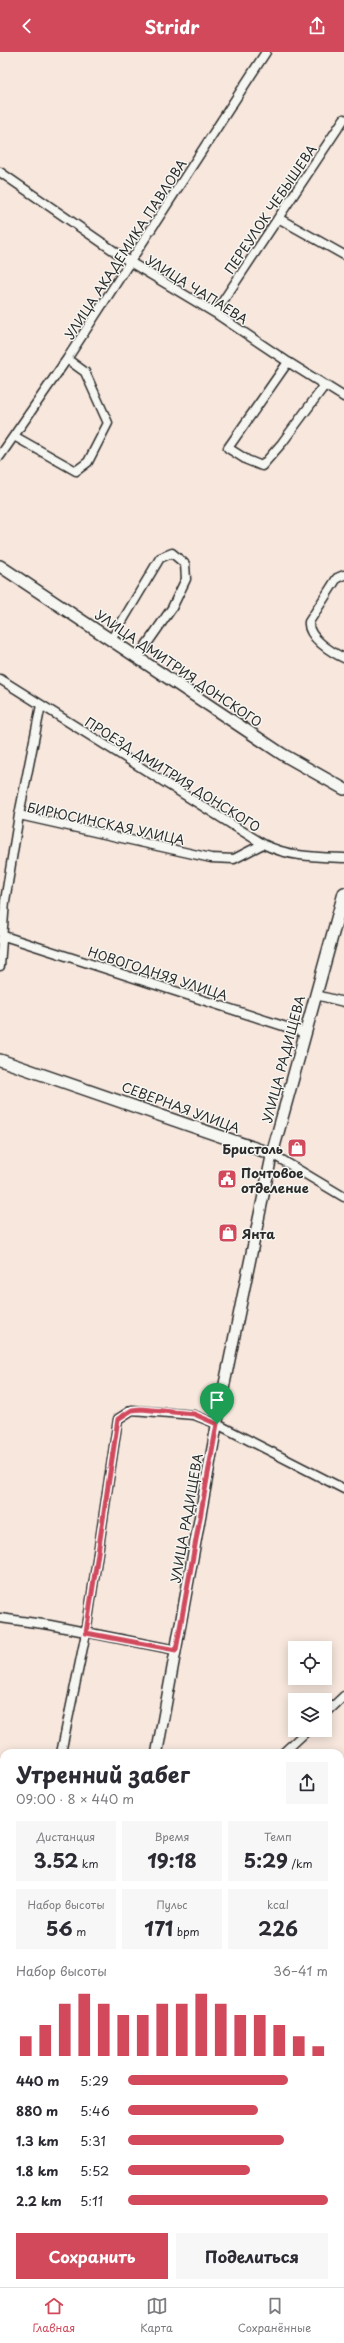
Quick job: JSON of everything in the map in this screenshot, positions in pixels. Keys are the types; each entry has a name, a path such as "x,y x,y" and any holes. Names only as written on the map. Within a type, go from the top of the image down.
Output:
{"main road":[{"name":"УЛИЦА ДМИТРИЯ ДОНСКОГО","path":"0,566 282,754 344,790"},
{"name":"УЛИЦА РАДИЩЕВА","path":"272,1154 344,892"},
{"name":"СЕВЕРНАЯ УЛИЦА","path":"0,1060 272,1154"}],"street":[{"name":"УЛИЦА АКАДЕМИКА ПАВЛОВА","path":"0,456 67,359 266,52"},
{"name":"ПЕРЕУЛОК ЧЕБЫШЕВА","path":"216,313 278,218 341,130 344,119"},
{"name":"УЛИЦА ЧАПАЕВА","path":"0,172 130,262 216,313 288,362 344,397"},
{"path":"278,218 344,256"},
{"path":"14,436 76,471 88,462 108,423 85,372 67,359"},
{"path":"288,362 228,448 247,460 262,466 282,443 325,385"},
{"path":"111,640 160,558 172,553 185,564 186,579 172,608 137,658"},
{"path":"344,575 337,578 309,622 308,628 311,634 344,658"},
{"name":"ПРОЕЗД ДМИТРИЯ ДОНСКОГО","path":"0,679 263,844 281,853 301,856 344,858"},
{"path":"19,815 41,705"},
{"name":"БИРЮСИНСКАЯ УЛИЦА","path":"0,966 4,936 3,900 19,815 211,858 234,859 263,844"},
{"name":"НОВОГОДНЯЯ УЛИЦА","path":"4,936 305,1032"},
{"path":"316,995 344,1002"},
{"name":"СЕВЕРНАЯ УЛИЦА","path":"272,1154 344,1197"},
{"name":"УЛИЦА РАДИЩЕВА","path":"158,1749 217,1424 272,1154"},
{"path":"62,1749 86,1633 118,1419 132,1410 141,1409 194,1414 217,1424 344,1489"},
{"path":"0,1618 50,1625 176,1650"},
{"path":"332,1707 344,1696"},
{"path":"287,1749 300,1737"}],"place":[{"name":"Бристоль","path":"297,1148"},
{"name":"Почтовое отделение","path":"227,1179"},
{"name":"Янта","path":"228,1233"}],"route":[{"path":"141,1409 194,1414 217,1424 176,1650 86,1633 118,1419 125,1413 132,1410 141,1409"}]}
